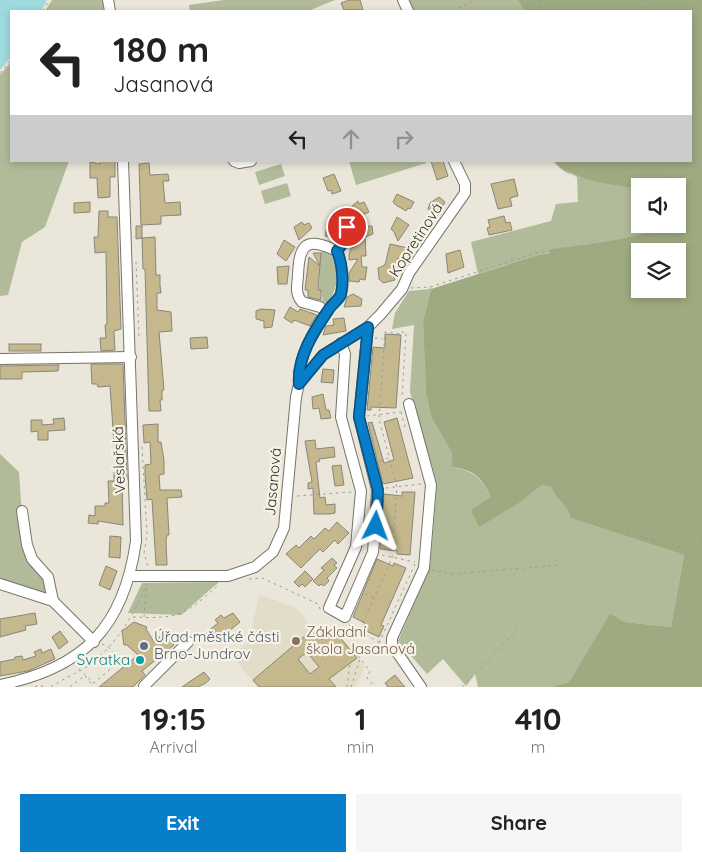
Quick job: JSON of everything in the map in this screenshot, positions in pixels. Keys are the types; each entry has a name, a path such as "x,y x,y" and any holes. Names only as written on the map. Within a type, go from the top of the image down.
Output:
{"street":[{"name":"Veslařská","path":"0,685 43,675 74,658 94,642 115,610 131,576 136,541 123,162"},
{"name":"Kopretinová","path":"368,327 402,289 409,272 465,193 465,184 454,162"},
{"path":"320,308 302,302 298,298 299,256 310,244 337,251 346,239 347,227"},
{"name":"Jasanová","path":"131,576 228,576 255,567 273,552 284,528 296,397 299,384 298,369 303,355 328,310 341,293 341,262 337,251"},
{"path":"299,384 323,355 368,327"},
{"path":"342,343 345,354 341,417 361,491 356,547 329,608 344,617 373,552 378,490 359,417 368,327"},
{"path":"0,359 131,357"},
{"path":"405,403 431,485 424,568 392,638 392,645 421,687"},
{"path":"361,491 378,490"},
{"path":"22,511 29,552 32,559 48,576 53,601"},
{"path":"356,547 373,552"},
{"path":"0,584 53,601 94,642"},
{"path":"145,686 188,642"}],"path":[{"path":"455,10 475,0"},
{"path":"0,73 10,61"},
{"path":"692,150 702,164"},
{"path":"612,162 702,187"},
{"path":"402,289 430,287 536,253 647,238 702,222"},
{"path":"686,254 702,242"},
{"path":"430,287 432,306 429,344 450,387 485,425 523,453 555,481 596,524 702,554"},
{"path":"631,291 587,317 580,326 581,341 590,377 601,403 675,491 700,529 702,543"},
{"path":"360,629 392,558 397,487 378,415 385,332 402,334 402,332 406,332 405,403"},
{"path":"664,476 656,434 634,384 644,363 690,335 702,334"},
{"path":"380,380 385,380"},
{"path":"359,417 401,412 406,430"},
{"path":"656,434 702,462"},
{"path":"384,437 388,436"},
{"path":"381,460 393,455"},
{"path":"394,476 399,475"},
{"path":"393,487 422,483"},
{"path":"292,496 361,491"},
{"path":"638,536 652,530 668,513 675,491"},
{"path":"396,506 401,506"},
{"path":"386,527 399,526"},
{"path":"392,547 398,547"},
{"path":"354,627 379,642 415,563 386,556"},
{"path":"678,687 677,681 689,589 702,559"},
{"path":"424,568 453,574 560,565"},
{"path":"384,574 389,576"},
{"path":"246,579 262,578 318,604 318,609 322,612"},
{"path":"132,617 163,618 183,614 223,581"},
{"path":"87,666 108,647 132,617 148,582"},
{"path":"376,593 380,595"},
{"path":"366,594 374,598"},
{"path":"367,612 371,614"},
{"path":"462,687 519,628"},
{"path":"599,687 628,668 650,638 684,633"},
{"path":"94,642 108,647 126,665"},
{"path":"350,687 359,657 370,672 367,678 375,687"},
{"path":"79,669 94,683 122,660"},
{"path":"51,687 87,666 117,663"},
{"path":"347,687 350,663"},
{"path":"70,687 85,675"},
{"path":"31,687 44,687"}],"shaded area":[{"name":"Základní škola Jasanová","path":"259,594 296,608 322,639 334,630 365,667 355,687 258,687 231,655 249,642"}],"green space":[{"path":"52,0 102,0 104,10 46,10"},
{"path":"224,0 335,0 310,10 190,10 189,5"},
{"path":"405,0 518,0 523,10 410,10"},
{"path":"518,0 702,0 702,687 550,687 569,682 610,614 625,622 671,627 684,555 571,518 567,509 551,487 542,485 522,501 479,527 471,510 491,497 480,479 467,470 452,467 452,453 431,417 426,393 423,322 431,289 538,255 550,253 551,249 613,240 644,233 686,233 686,178 631,178 631,187 606,184 570,173 555,162 692,162 692,10 523,10"},
{"path":"10,63 10,162 69,162 45,227 22,242 8,295 0,296 0,75"},
{"path":"349,162 426,162 426,163 356,185"},
{"path":"554,162 554,162 572,175 564,171"},
{"path":"281,164 285,176 259,185 255,172"},
{"path":"573,175 631,186 631,233 643,233 538,255 478,274 471,242 551,221 556,204 578,202 577,177"},
{"path":"287,183 291,196 265,204 261,191"},
{"path":"321,250 329,253 334,258 338,272 335,289 327,303 320,301 323,300 321,290 319,290"},
{"path":"431,289 423,322 426,393 431,417 452,453 452,467 467,471 476,476 491,497 522,501 542,485 551,487 572,518 684,555 671,627 625,622 610,615 569,682 550,687 478,687 475,674 466,686 443,659 427,674 398,641 430,567 437,484 410,392 414,325 392,329 395,313 409,291"},
{"path":"0,454 19,472 24,546 46,577 50,599 0,581"},
{"path":"219,582 181,615 128,613 142,583"}],"water":[{"path":"0,0 47,0 42,10 10,10 10,58 0,70"}],"building":[{"path":"349,0 360,0 363,10 344,10 341,3"},
{"path":"90,162 100,164 100,162 115,162 115,177 110,177 110,197 98,198 97,178 90,178"},
{"path":"431,162 443,162 448,176 437,180"},
{"path":"149,163 150,175 168,174 169,181 163,181 165,203 180,202 181,215 161,216 161,224 141,225 139,164"},
{"path":"334,174 341,191 332,194 331,190 328,191 323,178"},
{"path":"514,179 518,196 510,198 512,206 498,209 491,184"},
{"path":"397,194 414,202 410,209 408,208 406,211 393,202"},
{"path":"439,197 445,202 436,218 428,209 430,203"},
{"path":"358,201 359,204 364,202 369,212 353,219 350,208"},
{"path":"90,202 90,212 74,213 74,203"},
{"path":"99,211 108,211 108,217 117,217 121,329 114,331 115,350 101,351 100,338 106,338 105,325 107,324 106,252 95,253 94,237 98,237"},
{"path":"504,216 506,223 510,222 512,230 489,235 487,228 490,227 488,220"},
{"path":"397,217 409,225 398,241 391,229"},
{"path":"302,222 304,225 309,223 312,228 299,240 294,227"},
{"path":"328,222 341,224 337,227 338,235 335,237 325,236"},
{"path":"367,223 367,226 372,226 373,234 365,237 366,256 361,256 362,267 367,267 365,280 360,279 359,282 349,281 349,273 358,259 349,260 351,248 356,246 355,231 359,231 356,224"},
{"path":"136,226 142,226 142,238 136,239"},
{"path":"155,237 156,275 160,275 161,293 157,293 157,310 171,312 172,331 159,332 164,390 162,390 162,400 160,400 161,411 149,411 145,269 143,269 142,238"},
{"path":"284,240 295,247 286,261 277,254"},
{"path":"390,244 408,248 404,260 403,256 402,259 398,258 397,268 392,270 395,280 383,283 379,279 378,268 385,265"},
{"path":"460,250 464,267 448,273 446,254"},
{"path":"313,253 321,253 320,266"},
{"path":"309,257 320,266 318,290 321,290 321,300 308,297 308,290 305,290"},
{"path":"289,266 287,284 278,284 277,267"},
{"path":"353,294 362,299 361,306 344,307 347,297"},
{"path":"290,307 298,312 300,309 317,315 310,326 294,320 292,323 284,318"},
{"path":"261,309 275,310 272,327 264,328 264,321 256,319 256,311"},
{"path":"344,318 346,331 323,335 326,326 334,325 333,319"},
{"path":"385,334 401,335 396,408 371,407 371,410 367,410 373,347 385,348"},
{"path":"207,337 208,348 191,349 190,338"},
{"path":"9,344 41,344 41,351 9,351"},
{"path":"91,364 123,364 127,480 122,481 123,525 98,521 98,524 88,523 89,515 95,516 95,506 105,506 105,503 109,503 108,481 114,481 114,472 116,472 110,386 98,387 97,384 92,384"},
{"path":"59,365 58,371 22,372 22,379 0,379 0,366"},
{"path":"323,369 334,370 333,383 321,382"},
{"path":"323,394 326,410 329,410 331,418 321,419 319,408 313,409 312,397"},
{"path":"64,418 65,430 48,431 48,440 38,440 38,431 31,432 31,420 42,420 42,425 54,424 53,419"},
{"path":"397,418 413,478 383,484 368,423 372,422 384,463 394,460 384,422"},
{"path":"158,424 158,442 161,442 164,460 164,474 159,475 160,490 181,490 182,497 167,498 169,535 167,535 166,540 167,565 156,565 152,499 147,500 145,475 145,465 151,464 150,442 144,443 143,425"},
{"path":"315,440 316,449 334,447 335,457 319,459 320,461 316,462 320,498 325,497 326,505 335,504 335,513 314,514 313,488 308,489 308,483 312,482 305,441"},
{"path":"341,465 344,485 335,486 332,466"},
{"path":"402,492 415,492 410,555 397,554 397,551 380,549 384,494 402,496"},
{"path":"337,522 349,533 338,544 335,540 323,552 320,549 301,568 286,554 296,545 299,548 311,536 314,539 325,528 329,531"},
{"path":"110,536 121,537 120,558 109,557"},
{"path":"332,558 337,563 334,565 337,568 327,578 329,581 324,586 321,584 319,586 313,581 324,570 321,568"},
{"path":"377,559 393,566 394,563 406,568 381,625 384,626 379,637 362,629 365,623 353,617"},
{"path":"106,566 117,571 110,590 99,585"},
{"path":"305,571 313,579 305,587 302,584 299,587 294,582"},
{"path":"35,613 37,624 25,626 26,630 0,637 0,619"},
{"path":"233,613 240,622 215,643 207,632 218,623 215,620 221,615 224,618"},
{"path":"134,622 147,627 146,629 154,642 164,633 174,645 142,671 145,675 133,687 99,687 138,655 127,645 124,645 122,631"},
{"path":"313,629 322,640 334,630 357,658 329,679 336,687 259,687 253,680","holes":["307,652 319,667 310,674 298,659"]},
{"path":"60,631 68,642 59,649 52,637"},
{"path":"41,649 42,653 51,649 55,659 28,671 0,676 0,662 15,659 15,657 22,656 23,660 36,656 34,652"},
{"path":"204,672 210,679 206,683 198,687 182,687"},
{"path":"395,675 405,687 388,687 385,683"}],"place":[{"name":"Základní škola Jasanová","path":"296,641"},
{"name":"Úřad městké části Brno-Jundrov","path":"144,646"},
{"name":"Svratka","path":"140,660"}],"route":[{"path":"347,227 346,239 337,251 341,262 341,293 330,306 303,355 298,369 299,384 308,370 323,355 368,327 359,417 378,490 376,526"}]}
